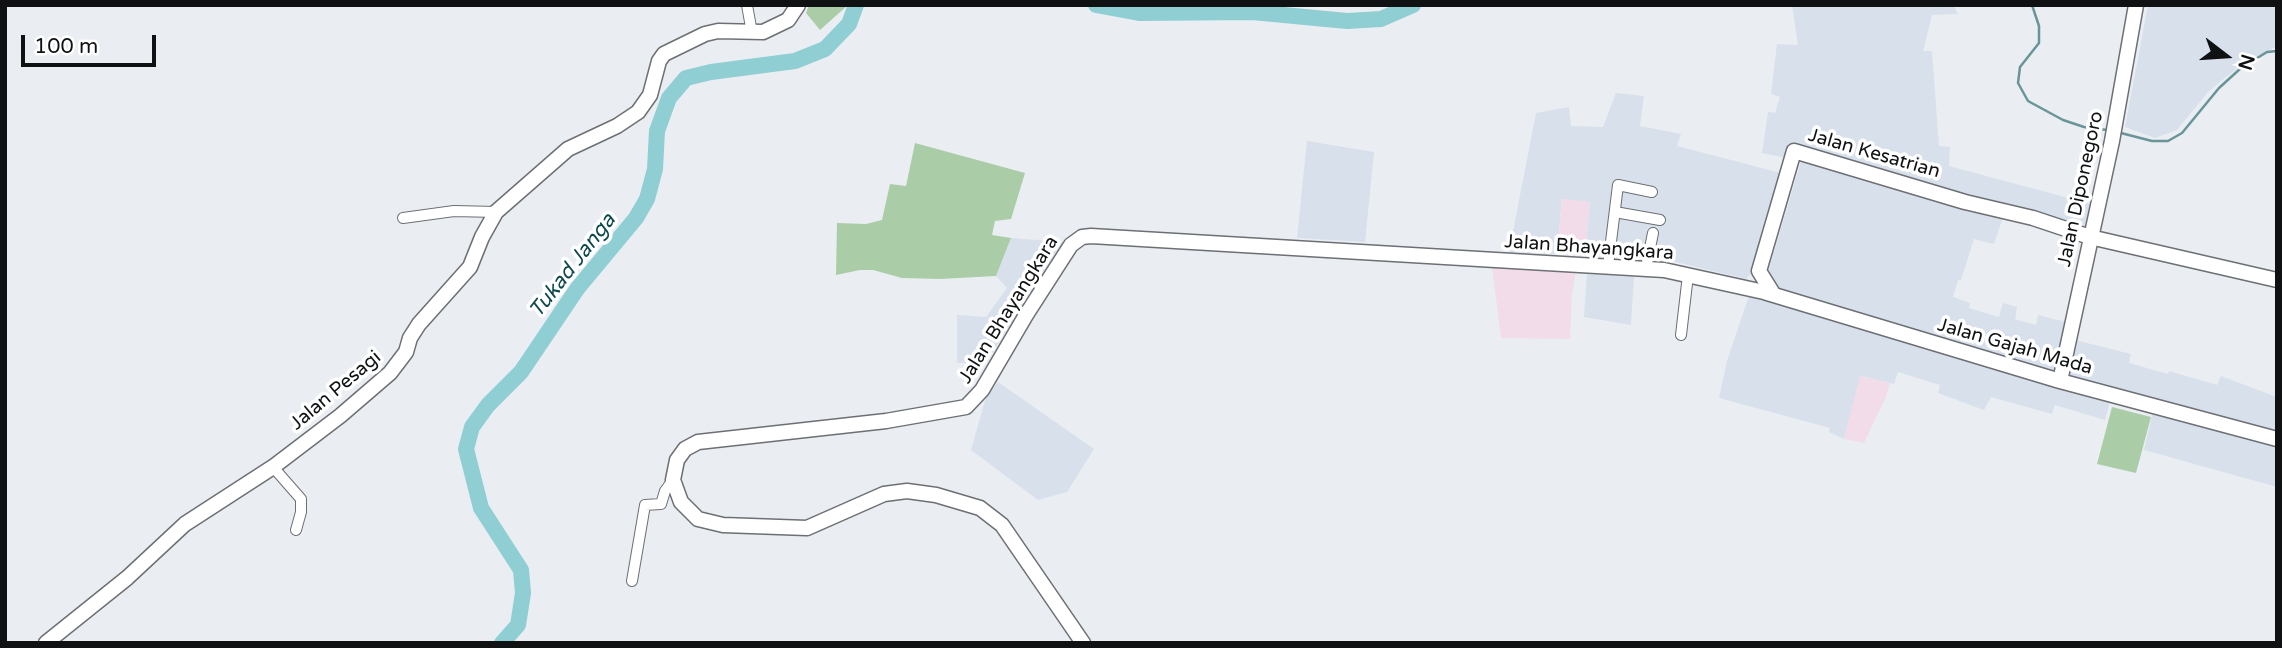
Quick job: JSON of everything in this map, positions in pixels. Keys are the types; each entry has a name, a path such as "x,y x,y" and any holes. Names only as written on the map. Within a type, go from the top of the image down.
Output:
{"street":[{"path":"747,5 752,33"},
{"name":"Jalan Pesagi","path":"46,643 127,579 190,520 273,467 340,416 397,365 419,324 470,267 485,230 496,212 568,149 638,112 650,95 659,61 664,54 705,34 718,31 762,32 788,20 798,5"},
{"name":"Jalan Diponegoro","path":"2060,381 2112,141 2136,5"},
{"name":"Jalan Kesatrian","path":"1759,271 1794,151 1965,202 2033,218 2090,237"},
{"path":"1608,266 1618,185 1652,192"},
{"path":"403,218 454,211 496,212"},
{"path":"1615,212 1660,220"},
{"path":"1646,268 1653,233"},
{"name":"Jalan Bhayangkara","path":"673,480 681,454 698,442 886,421 965,407 982,390 1071,245 1082,237 1191,240 1646,268 1744,288"},
{"path":"2090,237 2277,280"},
{"path":"1744,288 1759,271 1774,295"},
{"path":"1681,335 1688,275"},
{"name":"Jalan Gajah Mada","path":"1744,288 2060,381 2277,439"},
{"path":"273,467 301,499 296,530"},
{"path":"632,581 646,505 661,504 665,491 673,480"},
{"path":"673,480 681,502 692,515 704,521 735,526 807,528 884,494 907,491 936,495 980,508 1002,525 1083,643"}],"shaded area":[{"path":"1792,5 1953,5 1958,14 1932,15 1923,51 1932,51 1939,146 1950,147 1949,166 2102,207 2093,243 2003,217 1994,244 1974,239 1953,297 1970,303 1969,308 1999,317 2003,303 2017,307 2015,319 2036,325 2038,315 2074,324 2071,339 2131,354 2129,363 2217,385 2221,376 2277,397 2277,487 2144,450 2153,411 2110,401 2105,420 2055,405 2052,414 1991,397 1984,410 1938,393 1940,385 1898,372 1894,384 1861,376 1844,439 1829,432 1830,428 1719,398 1727,361 1753,284 1769,269 1801,161 1762,153 1768,112 1775,113 1780,97 1771,94 1777,44 1798,45"},
{"path":"2148,5 2277,5 2277,46 2239,67 2221,81 2208,92 2177,130 2155,138 2125,127"},
{"path":"1616,93 1644,96 1640,126 1681,134 1677,146 1781,173 1756,268 1746,279 1663,259 1585,256 1590,202 1562,199 1557,254 1509,252 1536,113 1569,107 1571,126 1603,127"},
{"path":"1307,141 1374,152 1365,242 1297,238"},
{"path":"1562,199 1590,202 1585,256 1557,254"},
{"path":"1011,238 1066,242 986,362 957,363 957,315 986,317 1007,288 996,276"},
{"path":"1492,267 1576,270 1570,339 1501,338"},
{"path":"1587,274 1634,277 1631,325 1584,317"},
{"path":"1860,376 1890,383 1864,443 1844,439"},
{"path":"998,382 1094,449 1067,492 1038,500 971,450 986,397"}],"green space":[{"path":"809,5 848,5 820,30 806,13"},
{"path":"915,143 1025,173 1011,219 995,221 992,235 1011,238 996,276 902,278 873,270 836,275 837,223 866,224 882,220 890,184 906,186"},
{"path":"2112,407 2151,417 2136,473 2097,464"}],"waterway":[{"name":"Tukad Janga","path":"502,643 518,625 523,593 521,570 481,508 466,449 472,427 488,405 521,372 577,289 636,218 647,199 655,169 657,131 669,98 686,78 795,61 825,49 849,24 856,5"},
{"name":"Tukad Janga","path":"1096,5 1139,13 1252,12 1347,21 1381,19 1413,5"},
{"path":"2032,5 2039,26 2039,43 2020,67 2018,83 2028,101 2063,120 2084,127 2107,130"},
{"path":"2117,132 2152,141 2168,141 2182,133 2219,88 2241,68 2267,52 2277,51"}]}
